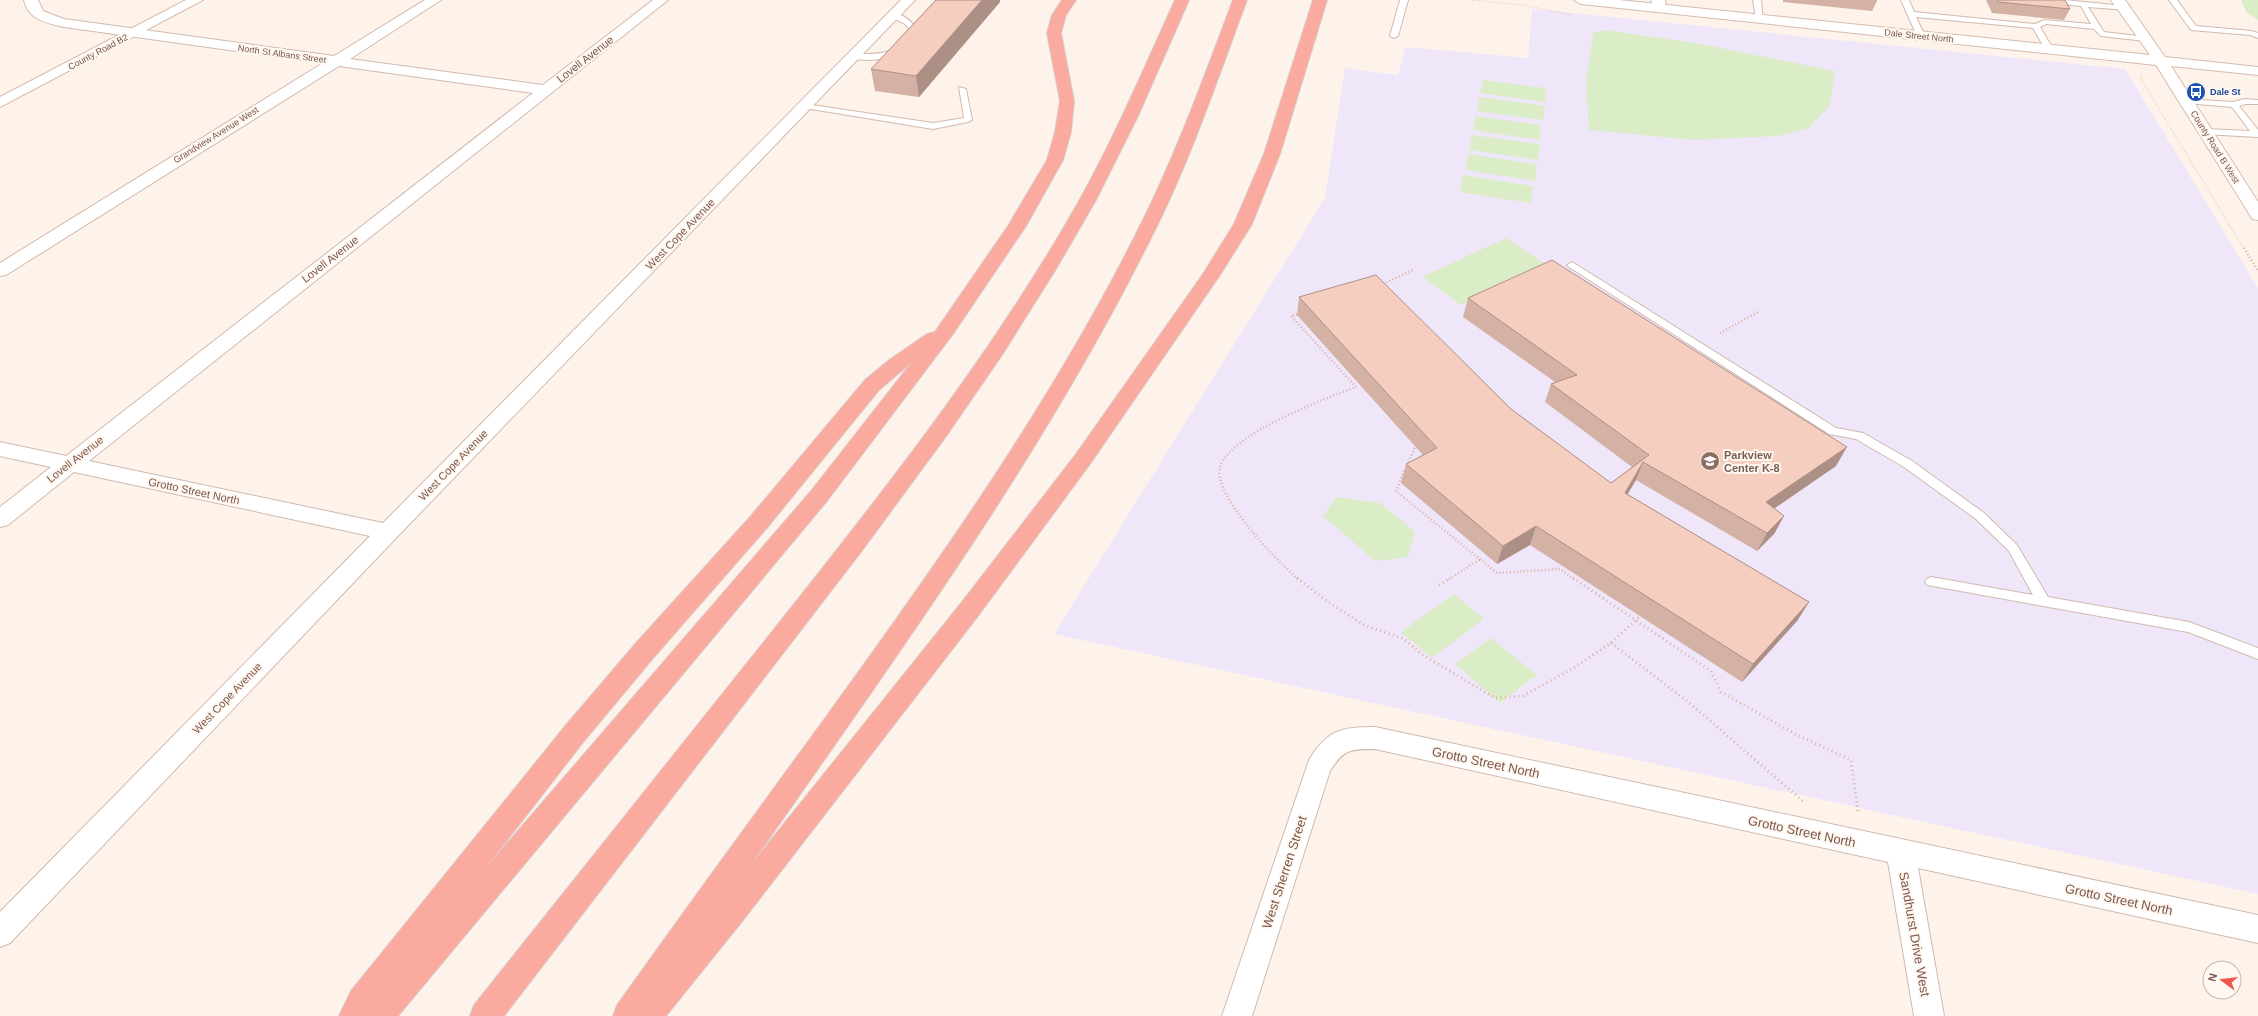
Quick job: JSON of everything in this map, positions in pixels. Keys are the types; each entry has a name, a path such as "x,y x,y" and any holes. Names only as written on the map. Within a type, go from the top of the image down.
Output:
{"highway":[{"path":"378,1016 819,496 878,421 946,330 1017,226 1055,160 1064,132 1067,101 1054,33 1059,15 1069,0"},
{"path":"485,1016 853,546 908,473 1007,333 1072,228 1098,181 1120,139 1182,0"},
{"path":"628,1016 943,570 992,498 1045,414 1112,298 1167,190 1186,146 1240,0"},
{"path":"646,1016 734,909 970,609 1083,458 1211,275 1243,224 1272,154 1320,0"},
{"path":"354,1016 362,1002 575,733 645,650 758,523 872,385 896,364 946,330"}],"street":[{"name":"North St Albans Street","path":"31,0 32,8 38,14 49,19 133,33 545,90"},
{"name":"County Road B2","path":"0,103 196,0"},
{"name":"Grandview Avenue West","path":"0,271 334,61 434,0"},
{"name":"Lovell Avenue","path":"0,519 661,0"},
{"name":"West Cope Avenue","path":"0,933 388,532 908,0"},
{"name":"Dale Street North","path":"1581,0 1658,4 1760,19 2258,71"},
{"name":"County Road B West","path":"2121,4 2161,61 2258,215"},
{"name":"Grotto Street North","path":"0,449 388,532"},
{"name":"Grotto Street North","path":"1346,738 1375,738 1901,853 2258,928"},
{"name":"West Sherren Street","path":"1237,1016 1318,768 1330,747 1346,738"},
{"name":"Sandhurst Drive West","path":"1901,853 1928,1016"}],"lane":[{"path":"1394,36 1404,0"},
{"path":"1757,0 1760,19"},
{"path":"1905,0 1921,36"},
{"path":"2043,0 2083,4 2121,4"},
{"path":"2173,0 2194,28 2252,33 2258,36"},
{"path":"2083,4 2101,34 2145,39"},
{"path":"1911,14 2036,26 2045,22 2097,27"},
{"path":"853,56 884,56 895,53 909,42 914,30 908,22 894,15"},
{"path":"2036,26 2049,49"},
{"path":"805,106 933,126 968,120 962,89"},
{"path":"2186,101 2234,105 2245,101 2258,102"},
{"path":"2234,105 2257,134"},
{"path":"2206,132 2257,134"},
{"path":"1572,264 1656,320 1832,431 1859,436 1908,464 1980,516 2013,548 2044,602"},
{"path":"1931,582 2189,627 2258,654"}],"path":[{"path":"2141,73 2142,81 2258,271"},
{"path":"1377,287 1413,270"},
{"path":"1305,312 1291,316 1356,387 1312,403 1246,438 1225,456 1218,471 1225,491 1240,517 1258,541 1291,573 1324,599 1364,625 1404,639 1423,655 1495,698 1523,696 1575,667 1612,643 1640,616"},
{"path":"1720,333 1758,312"},
{"path":"1415,447 1396,490 1497,572 1560,570 1634,621 1711,671 1721,692 1795,734 1851,760 1858,812"},
{"path":"1439,585 1481,559"},
{"path":"1612,643 1687,701 1804,802"}],"shaded area":[{"name":"Parkview Center K-8","path":"1532,9 2125,69 2258,288 2258,894 1054,634 1325,198 1345,68 1398,75 1405,47 1528,58"}],"green space":[{"path":"2241,0 2258,0 2258,20 2247,13"},
{"path":"1605,30 1701,44 1835,71 1830,105 1809,128 1778,136 1694,140 1589,130 1586,83 1593,33"},
{"path":"1483,80 1546,88 1545,102 1480,93"},
{"path":"1480,97 1545,106 1543,120 1477,111"},
{"path":"1475,116 1541,125 1540,140 1473,130"},
{"path":"1472,135 1540,144 1538,160 1469,150"},
{"path":"1468,154 1537,164 1535,181 1465,170"},
{"path":"1463,175 1533,186 1531,203 1460,192"},
{"path":"1506,238 1550,267 1461,305 1422,277"},
{"path":"1336,497 1380,503 1415,532 1408,557 1375,561 1323,516"},
{"path":"1454,594 1484,619 1432,658 1401,632"},
{"path":"1491,638 1537,675 1500,703 1455,664"}],"building":[{"path":"936,0 982,0 916,76 871,69"},
{"path":"1997,0 2065,0 2070,9 1998,2"},
{"path":"1552,260 1847,447 1766,502 1784,516 1767,533 1643,462 1625,493 1809,602 1753,664 1536,526 1503,546 1406,464 1437,448 1299,297 1376,275 1511,409 1611,483 1649,455 1551,384 1577,375 1468,298"}],"place":[{"name":"Dale St","path":"2196,92"},
{"name":"Parkview Center K-8","path":"1710,461"}]}
